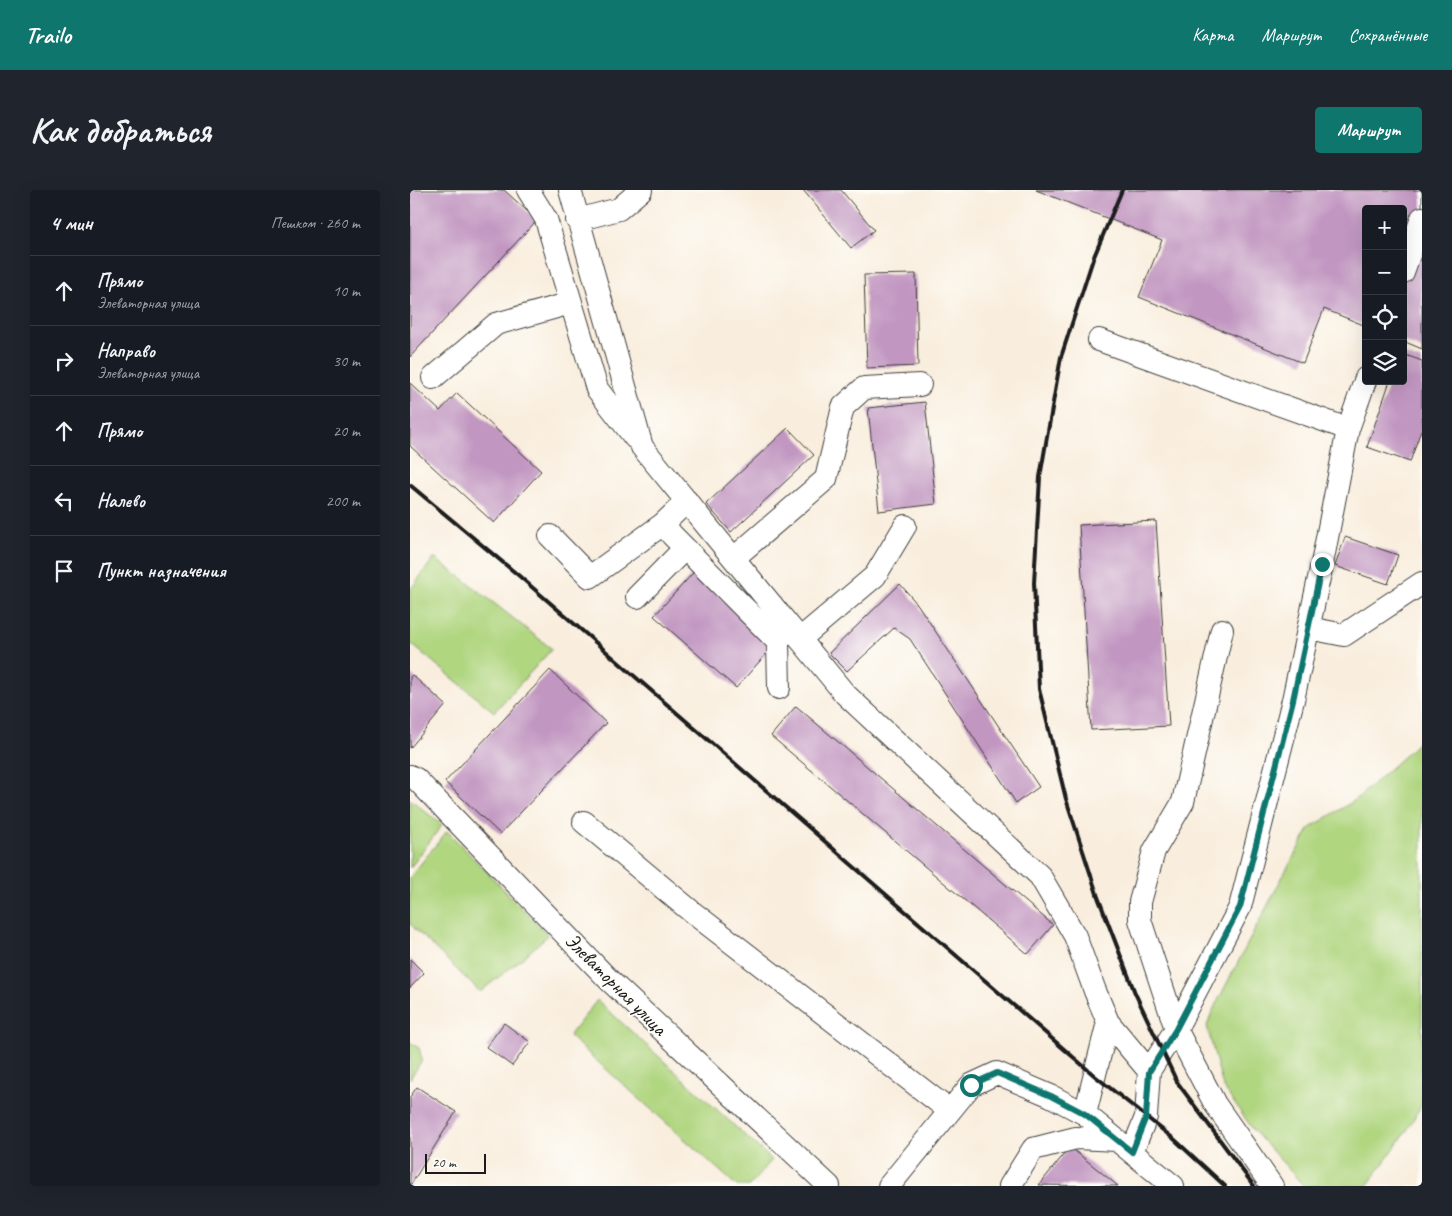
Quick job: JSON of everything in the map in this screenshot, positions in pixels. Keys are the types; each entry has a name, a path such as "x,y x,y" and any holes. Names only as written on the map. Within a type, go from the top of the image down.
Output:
{"street":[{"path":"528,190 546,219 597,389 642,447 845,694 1040,876 1075,936 1108,1022 1149,1072"},
{"path":"570,190 642,447"},
{"path":"578,220 619,210 641,190"},
{"path":"1407,261 1422,218"},
{"path":"433,378 496,324 571,303"},
{"path":"1099,340 1348,429"},
{"path":"734,558 826,479 843,408 864,388 920,384"},
{"path":"1124,1146 1146,1117 1149,1072 1176,1029 1240,907 1293,700 1348,429 1364,385"},
{"path":"550,536 590,577 664,524 687,501"},
{"path":"664,524 672,535 778,642 779,688"},
{"path":"800,639 875,576 905,526"},
{"path":"637,598 685,548"},
{"path":"1309,628 1344,636 1422,584"},
{"path":"1222,630 1182,802 1154,851 1140,902 1140,920 1176,1029 1215,1104 1272,1186"},
{"name":"Элеваторная улица","path":"410,776 416,779 610,981 829,1186"},
{"path":"584,822 700,918 950,1111"},
{"path":"1085,1114 1108,1022"},
{"path":"889,1186 971,1085 997,1073 1051,1096 1085,1114 1173,1186"},
{"path":"1010,1186 1033,1149 1076,1138 1124,1146"}],"green space":[{"path":"434,558 552,649 494,712 410,643 410,590"},
{"path":"1422,738 1422,1104 1406,1132 1367,1186 1304,1186 1254,1131 1223,1087 1207,1026 1212,1012 1310,828 1355,800"},
{"path":"410,799 442,825 410,868"},
{"path":"447,831 548,935 480,992 410,924 410,877"},
{"path":"597,1000 772,1160 749,1186 737,1186 569,1036"},
{"path":"410,1042 419,1048 422,1060 410,1079"}],"building":[{"path":"410,190 504,190 537,220 410,357"},
{"path":"803,190 841,190 874,230 851,248"},
{"path":"1036,190 1422,190 1422,349 1407,343 1407,205 1362,205 1362,324 1324,309 1303,363 1139,297 1162,240"},
{"path":"916,274 918,366 867,368 864,275"},
{"path":"1407,355 1422,361 1422,427 1410,462 1367,447 1389,385 1407,385"},
{"path":"410,383 440,411 457,393 541,471 494,523 410,446"},
{"path":"925,402 936,504 879,511 868,408"},
{"path":"788,428 814,455 731,532 706,504"},
{"path":"1156,521 1169,726 1091,730 1079,525"},
{"path":"1345,537 1398,555 1388,584 1335,566"},
{"path":"693,573 774,645 736,688 654,616"},
{"path":"900,584 918,605 1039,787 1016,803 910,639 894,628 847,671 829,653"},
{"path":"550,670 606,723 500,834 445,782"},
{"path":"412,675 446,705 410,748 410,677"},
{"path":"796,706 1053,925 1028,954 771,736"},
{"path":"410,959 424,973 410,988"},
{"path":"504,1023 530,1042 512,1066 486,1047"},
{"path":"417,1087 456,1112 410,1186 410,1097"},
{"path":"1070,1147 1118,1186 1039,1185"}],"railway":[{"path":"1122,190 1093,259 1061,357 1040,477 1034,583 1039,689 1066,799 1098,897 1135,993 1177,1082 1254,1186"},
{"path":"410,485 518,575 1095,1076 1174,1139 1225,1186"}],"route":[{"path":"971,1085 997,1073 1051,1096 1085,1114 1132,1152 1146,1117 1149,1072 1176,1029 1240,907 1293,700 1322,564"}]}
